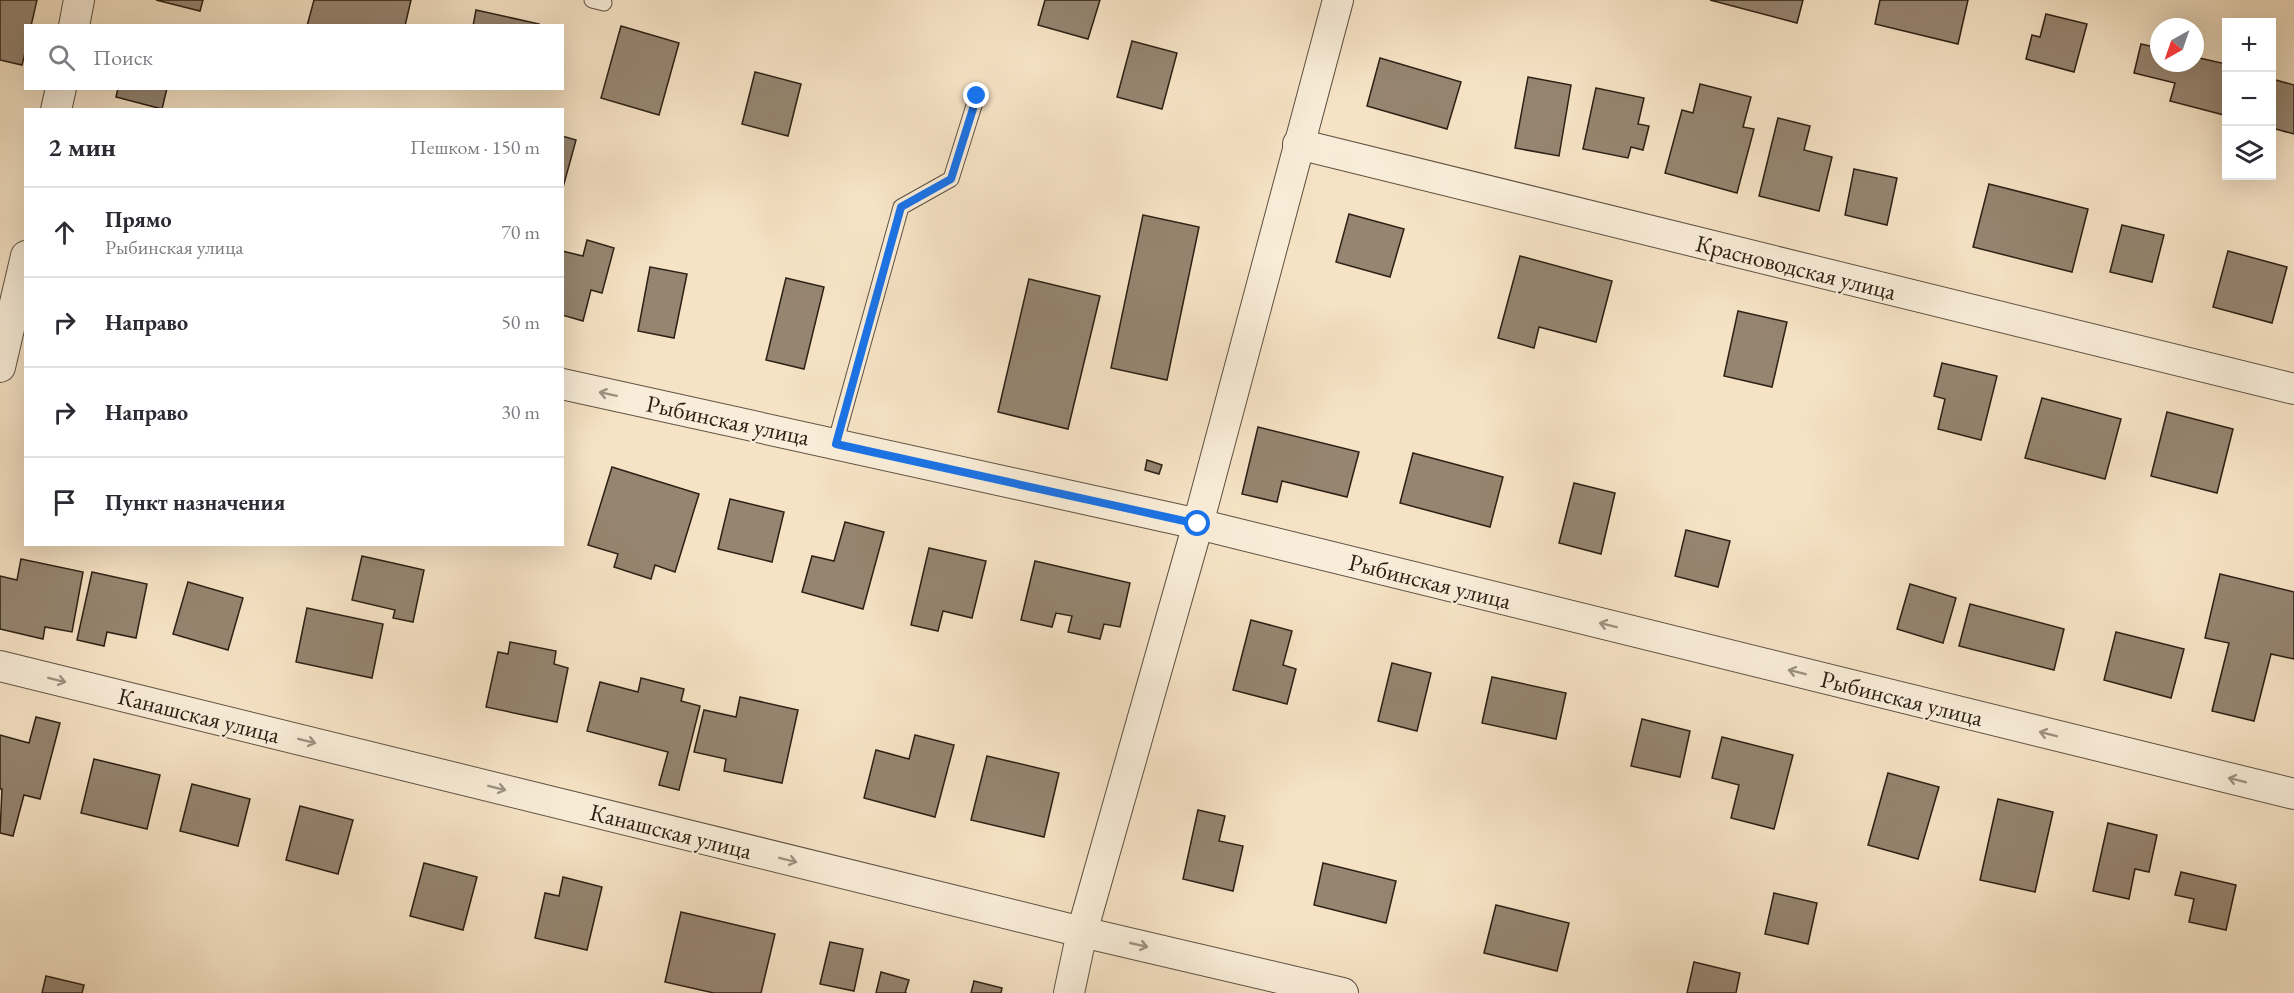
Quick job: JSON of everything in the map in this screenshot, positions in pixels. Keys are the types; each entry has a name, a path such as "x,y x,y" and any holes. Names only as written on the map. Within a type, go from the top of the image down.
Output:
{"street":[{"path":"74,24 79,0"},
{"path":"1068,993 1082,932 1198,524 1338,0"},
{"path":"56,108 61,90"},
{"name":"Красноводская улица","path":"1298,144 2294,389"},
{"path":"0,367 19,262"},
{"name":"Рыбинская улица","path":"564,384 1198,524 2294,794"},
{"name":"Канашская улица","path":"0,666 1082,932 1343,993"}],"lane":[{"path":"836,444 901,207 951,179 977,96"}],"building":[{"path":"0,0 37,0 31,24 24,24 22,65 0,60"},
{"path":"156,0 203,0 200,11"},
{"path":"314,0 411,0 405,24 308,24"},
{"path":"1045,0 1100,0 1088,39 1038,25"},
{"path":"1710,0 1803,0 1797,23"},
{"path":"1880,0 1968,0 1958,44 1875,24"},
{"path":"476,10 539,24 473,24"},
{"path":"2046,14 2087,24 2074,72 2026,59 2032,35 2040,37"},
{"path":"621,26 679,43 659,115 601,98"},
{"path":"1132,41 1177,53 1162,109 1117,97"},
{"path":"2141,44 2150,46 2150,72 2204,72 2204,59 2222,63 2222,114 2170,101 2175,83 2134,73"},
{"path":"1380,58 1461,82 1447,129 1367,106"},
{"path":"755,72 801,84 788,136 742,124"},
{"path":"1528,77 1571,85 1559,156 1515,148"},
{"path":"2276,80 2294,85 2294,134 2276,129"},
{"path":"1700,84 1751,97 1743,127 1754,129 1737,193 1665,173 1682,110 1693,113"},
{"path":"1596,88 1644,98 1638,124 1649,126 1643,150 1631,147 1628,158 1583,149"},
{"path":"118,90 167,90 162,108 116,97"},
{"path":"1778,118 1810,126 1804,150 1832,157 1819,211 1759,196"},
{"path":"564,137 576,140 564,184"},
{"path":"1854,169 1897,178 1887,225 1845,215"},
{"path":"1989,184 2088,209 2072,272 1973,247"},
{"path":"1349,214 1404,229 1390,277 1336,262"},
{"path":"1143,215 1199,227 1167,380 1111,368"},
{"path":"2122,225 2164,235 2152,282 2110,272"},
{"path":"587,240 614,248 602,293 591,290 583,321 564,316 564,251 583,256"},
{"path":"2228,251 2287,267 2272,323 2213,307"},
{"path":"1520,256 1612,281 1596,342 1539,327 1534,348 1498,338"},
{"path":"650,267 687,274 674,338 638,331"},
{"path":"786,278 824,287 804,369 766,360"},
{"path":"1029,279 1100,296 1068,429 998,412"},
{"path":"1738,311 1787,322 1772,387 1724,376"},
{"path":"1942,363 1997,376 1981,440 1938,429 1945,399 1934,396"},
{"path":"2042,398 2121,419 2105,479 2025,458"},
{"path":"2167,412 2233,429 2217,493 2151,476"},
{"path":"1258,427 1359,452 1347,497 1282,481 1277,502 1242,494"},
{"path":"1413,453 1503,477 1490,527 1400,503"},
{"path":"1147,460 1162,465 1159,474 1145,470"},
{"path":"612,467 699,494 675,572 655,565 651,579 614,567 618,554 588,545"},
{"path":"1574,483 1615,493 1601,554 1559,543"},
{"path":"730,499 784,512 772,562 718,549"},
{"path":"845,522 884,532 863,609 802,592 812,556 834,561"},
{"path":"1686,530 1730,541 1718,587 1675,576"},
{"path":"929,548 986,561 972,618 943,611 938,631 911,625"},
{"path":"362,556 424,570 413,622 393,618 395,610 352,600"},
{"path":"21,559 83,572 72,632 45,627 43,639 0,629 0,576 17,580"},
{"path":"1035,561 1130,583 1120,627 1104,624 1100,639 1068,632 1072,616 1056,613 1052,627 1021,620"},
{"path":"92,572 147,584 136,638 107,632 104,646 77,640"},
{"path":"2220,574 2294,592 2294,659 2271,654 2254,721 2212,711 2229,643 2205,638"},
{"path":"188,582 243,598 228,650 173,634"},
{"path":"1910,584 1956,598 1943,643 1897,629"},
{"path":"1970,604 2064,629 2054,670 1959,646"},
{"path":"307,608 383,624 372,678 296,662"},
{"path":"1251,620 1292,631 1283,665 1296,669 1287,704 1233,690"},
{"path":"2116,632 2184,649 2171,698 2104,680"},
{"path":"510,642 556,651 554,664 568,668 557,722 486,707 498,652 508,654"},
{"path":"1392,663 1431,673 1417,731 1378,721"},
{"path":"1492,677 1566,693 1556,739 1482,723"},
{"path":"641,678 684,689 681,701 700,706 679,790 659,785 668,752 587,731 600,682 638,692"},
{"path":"740,697 798,710 782,783 724,771 726,759 694,752 704,710 736,717"},
{"path":"36,717 60,723 40,799 24,795 13,836 0,833 2,789 0,789 0,735 29,743"},
{"path":"1642,719 1690,731 1680,777 1631,766"},
{"path":"915,735 954,745 935,817 864,798 876,750 909,759"},
{"path":"1722,737 1793,755 1774,829 1731,818 1739,785 1712,778"},
{"path":"987,756 1059,773 1044,837 971,820"},
{"path":"94,759 160,775 147,829 81,813"},
{"path":"1888,773 1939,787 1918,859 1868,845"},
{"path":"192,784 250,799 238,846 180,831"},
{"path":"1998,799 2053,812 2035,892 1980,880"},
{"path":"300,806 353,820 338,874 286,860"},
{"path":"1198,810 1225,816 1219,841 1243,846 1233,891 1183,879"},
{"path":"2108,823 2157,835 2149,872 2135,869 2129,899 2093,891"},
{"path":"424,863 477,877 463,930 410,916"},
{"path":"1323,863 1396,881 1386,923 1314,905"},
{"path":"2181,872 2236,885 2226,930 2189,922 2194,899 2175,895"},
{"path":"563,877 602,887 587,950 535,938 545,893 559,896"},
{"path":"1774,893 1817,903 1808,944 1765,934"},
{"path":"1496,905 1569,923 1557,971 1484,953"},
{"path":"681,912 775,934 761,993 714,993 665,982"},
{"path":"830,942 863,949 854,991 820,984"},
{"path":"1694,962 1740,973 1736,993 1687,993"},
{"path":"881,972 909,980 905,993 876,993"},
{"path":"46,976 84,985 82,993 42,993"},
{"path":"974,981 1002,988 1001,993 971,993"}],"route":[{"path":"977,96 951,179 901,207 836,444 1198,524"}]}
